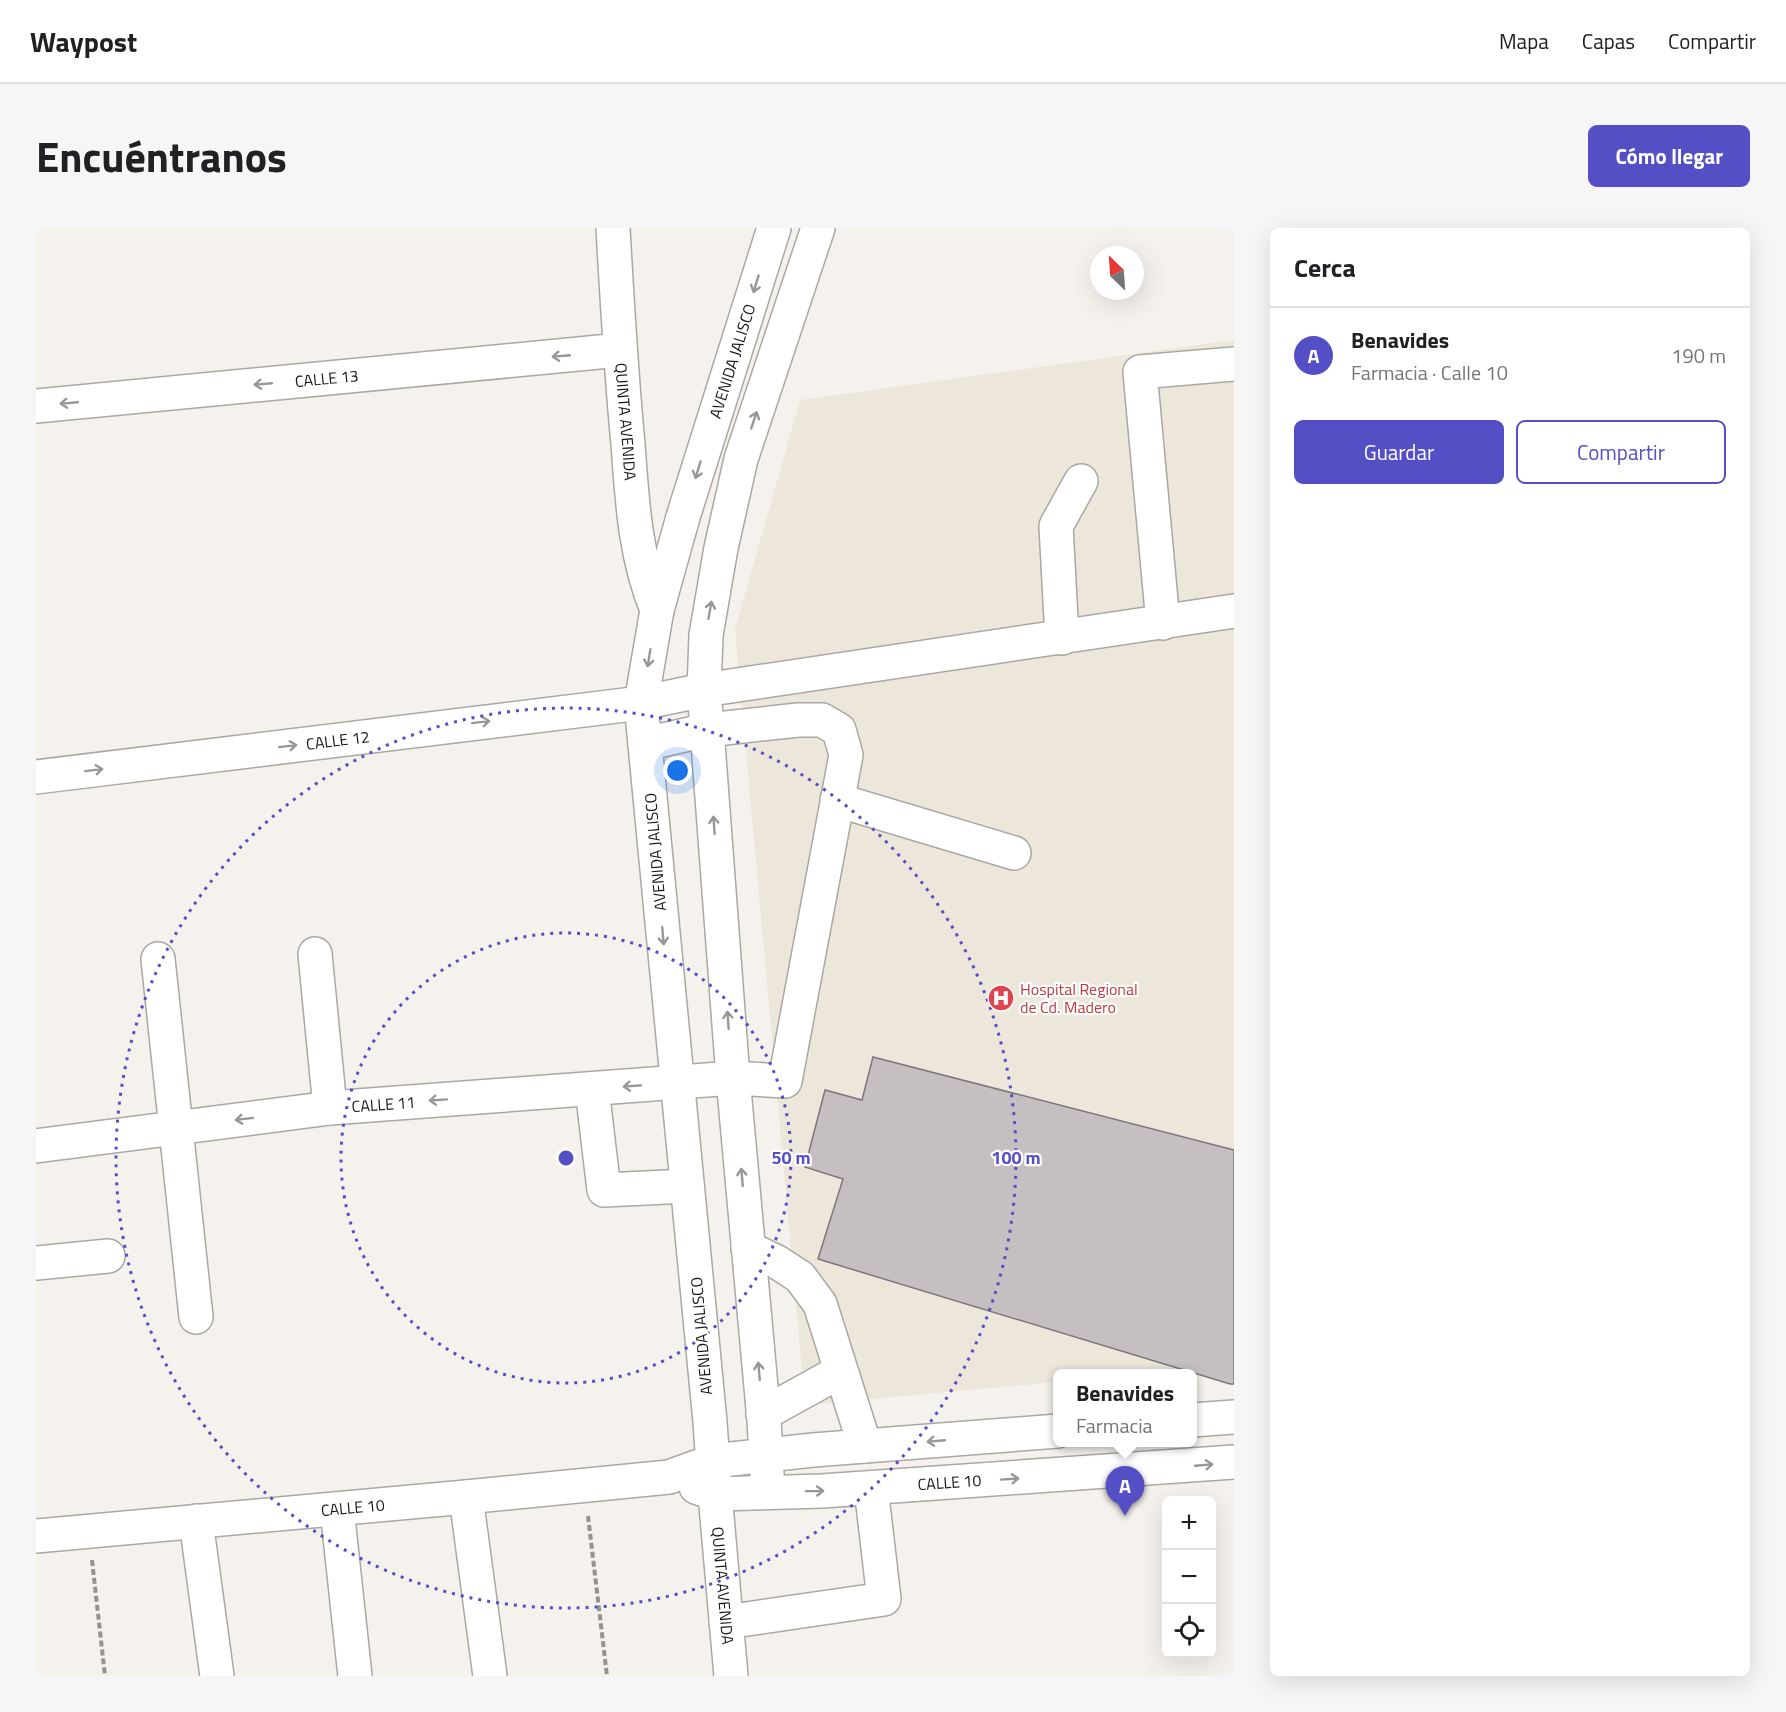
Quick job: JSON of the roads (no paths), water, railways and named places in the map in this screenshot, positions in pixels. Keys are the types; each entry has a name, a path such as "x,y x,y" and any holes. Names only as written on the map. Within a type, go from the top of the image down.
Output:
{"main road":[{"name":"QUINTA AVENIDA","path":"613,228 620,350 635,528 645,583 657,610"},
{"name":"AVENIDA JALISCO","path":"715,1494 641,703 657,610 683,517 774,228"},
{"path":"768,1492 733,1078 704,690 706,635 721,548 741,459 818,228"},
{"name":"CALLE 13","path":"36,406 620,350"},
{"path":"1163,623 1140,372 1234,364"},
{"path":"1062,638 1056,526 1081,481"},
{"name":"CALLE 12","path":"36,777 641,703 704,690 1234,611"},
{"path":"645,744 707,730 798,720 822,720 839,730 846,754 837,800 1014,853"},
{"name":"CALLE 11","path":"36,1146 330,1108 733,1078 785,1081 837,800"},
{"path":"315,954 330,1108"},
{"path":"158,958 196,1317"},
{"path":"592,1089 604,1190 687,1186"},
{"path":"748,1248 777,1262 800,1277 820,1304 865,1446"},
{"path":"36,1263 108,1256"},
{"path":"763,1414 841,1371"},
{"path":"1197,1420 1234,1417"},
{"name":"CALLE 10","path":"36,1536 669,1477 712,1461 1053,1431"},
{"name":"CALLE 10","path":"669,1477 715,1494 870,1488 1153,1456 1234,1462"},
{"path":"726,1622 884,1599 870,1488"},
{"name":"QUINTA AVENIDA","path":"715,1494 731,1676"},
{"path":"466,1497 490,1676"},
{"path":"338,1509 355,1676"},
{"path":"196,1521 217,1676"}],"place":[{"name":"Hospital Regional de Cd. Madero","path":"1001,998"},
{"name":"Benavides","path":"1125,1516"}]}
